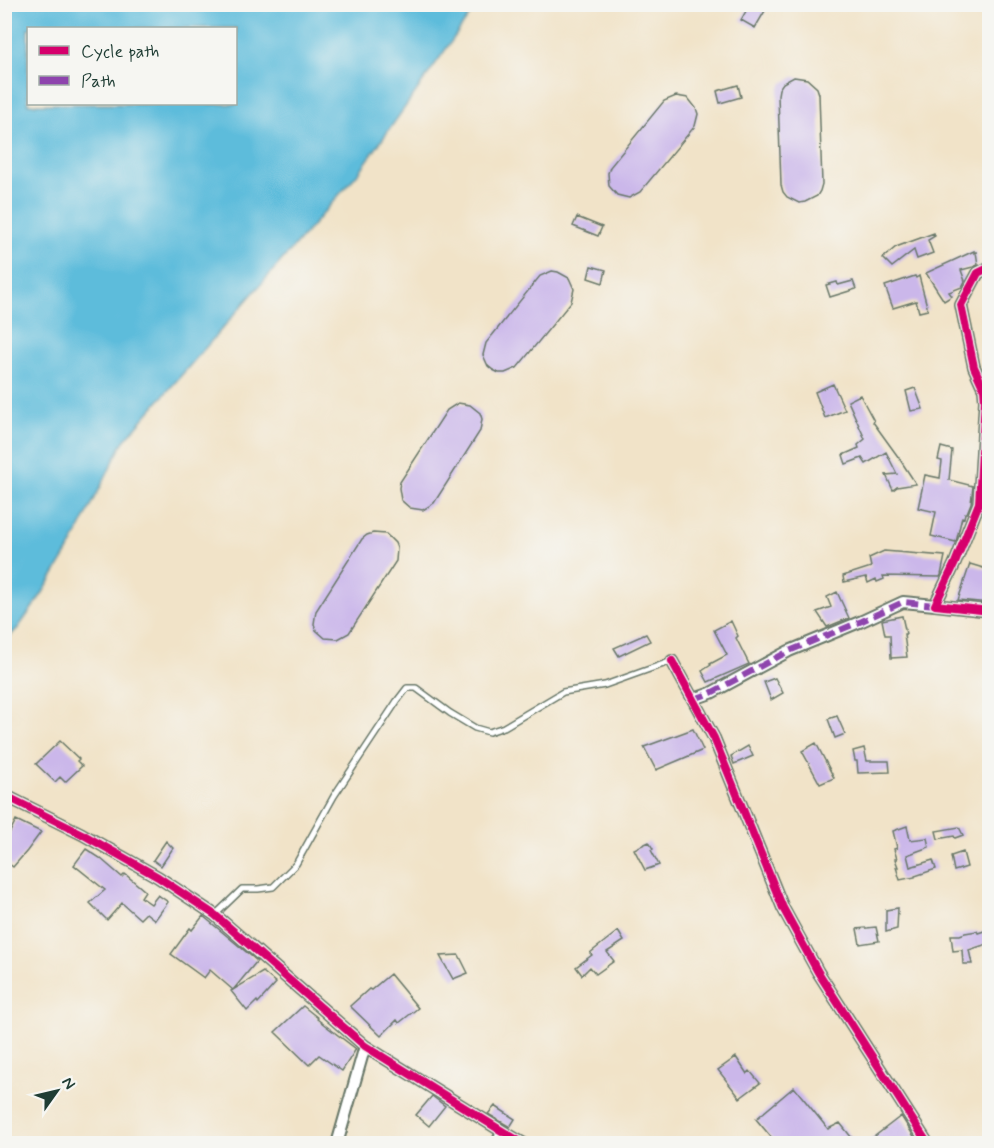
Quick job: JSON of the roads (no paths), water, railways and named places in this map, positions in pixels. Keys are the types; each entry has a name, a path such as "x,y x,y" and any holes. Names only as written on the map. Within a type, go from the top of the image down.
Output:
{"street":[{"path":"935,605 956,563 979,503 987,389 974,367 961,305 978,273 990,267"},
{"path":"694,699 711,693 789,651 903,602 990,611"},
{"path":"672,661 714,738 783,908 818,972 928,1143"},
{"path":"4,795 130,861 215,915 365,1046 524,1143"},
{"path":"337,1143 365,1046"},
{"path":"497,1143 502,1131"}],"lane":[{"path":"215,915 242,889 273,887 296,864 334,795 407,688 416,688 450,713 475,728 489,732 504,727 563,692 605,685 672,661"}],"water":[{"path":"5,4 477,5 360,171 123,442 69,550 18,628 5,641"}]}
